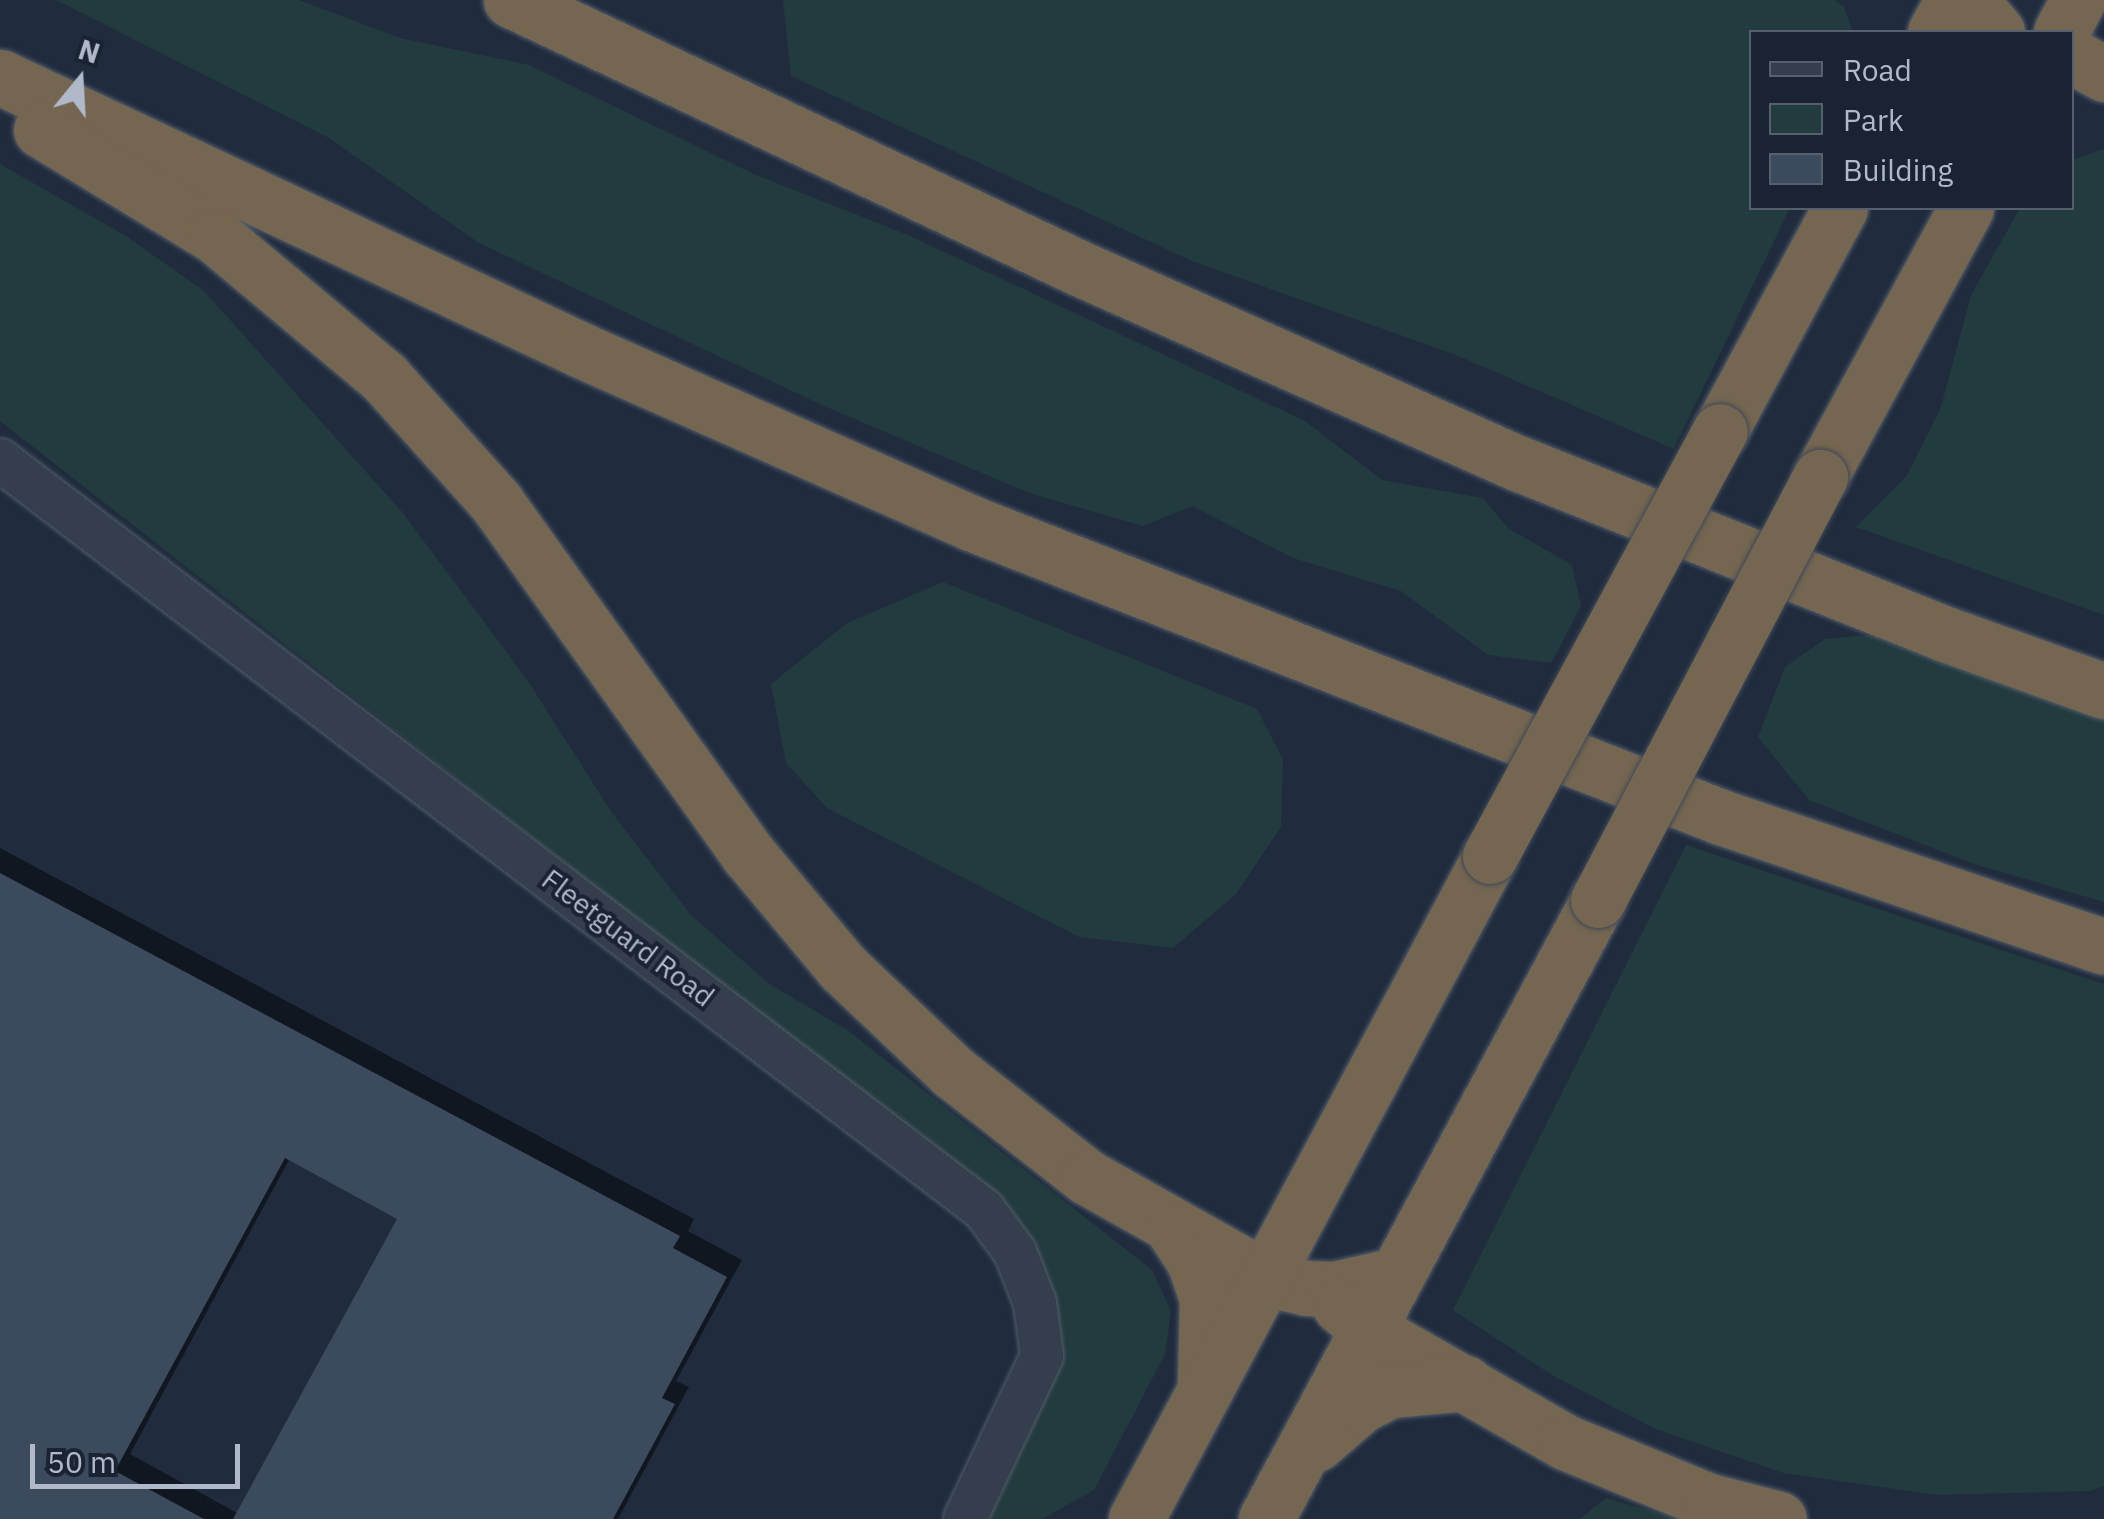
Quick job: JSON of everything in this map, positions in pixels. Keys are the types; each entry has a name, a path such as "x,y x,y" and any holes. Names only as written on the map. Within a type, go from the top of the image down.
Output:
{"highway":[{"path":"511,0 1061,260 1520,464 1945,634 2104,691"},
{"path":"1936,30 1953,0"},
{"path":"1970,0 1995,30"},
{"path":"2062,30 2078,0"},
{"path":"2074,57 2104,74"},
{"path":"0,77 583,351 971,523 1721,818 2104,947"},
{"path":"0,105 214,235 384,377 496,502 748,854 842,968 968,1084 1087,1177 1266,1278 1328,1288 1357,1287 1396,1276"},
{"path":"1136,1519 1839,210"},
{"path":"1266,1519 1965,210"},
{"path":"1317,1182 1310,1238 1316,1268 1344,1311 1565,1442 1710,1501 1779,1519"},
{"path":"1172,1226 1194,1261 1207,1298 1204,1392"},
{"path":"1298,1460 1362,1405 1392,1390 1466,1383"}],"street":[{"name":"Fleetguard Road","path":"0,460 984,1210 1015,1252 1036,1303 1042,1356 964,1519"}],"green space":[{"path":"56,0 299,0 400,38 529,65 756,175 908,235 1305,421 1382,480 1483,498 1508,528 1572,565 1581,606 1551,663 1488,655 1401,591 1293,558 1192,506 1143,526 1029,493 824,406 479,243 329,138"},
{"path":"783,0 1835,0 1844,7 1852,30 1749,30 1749,210 1789,210 1674,449 1456,355 1192,261 791,76"},
{"path":"2104,149 2104,615 1856,527 1906,477 1941,407 1971,295 2019,210 2074,210 2074,159"},
{"path":"0,164 126,236 204,291 402,512 526,678 612,813 691,915 768,983 847,1030 1152,1270 1171,1311 1165,1354 1094,1490 1042,1519 985,1519 1054,1368 1038,1262 761,1017 0,421"},
{"path":"943,582 1257,709 1283,760 1281,827 1236,894 1173,948 1079,937 827,808 786,763 771,684 847,623"},
{"path":"1880,634 2104,716 2104,902 1974,864 1809,800 1758,737 1785,667 1825,639"},
{"path":"1686,845 2104,984 2104,1486 2090,1491 1937,1495 1783,1473 1656,1429 1555,1377 1453,1310"},
{"path":"1606,1498 1680,1519 1580,1519"}],"building":[{"path":"0,873 680,1236 673,1248 727,1277 662,1398 675,1404 613,1519 233,1519 397,1219 285,1158 115,1471 204,1519 0,1519"}]}
